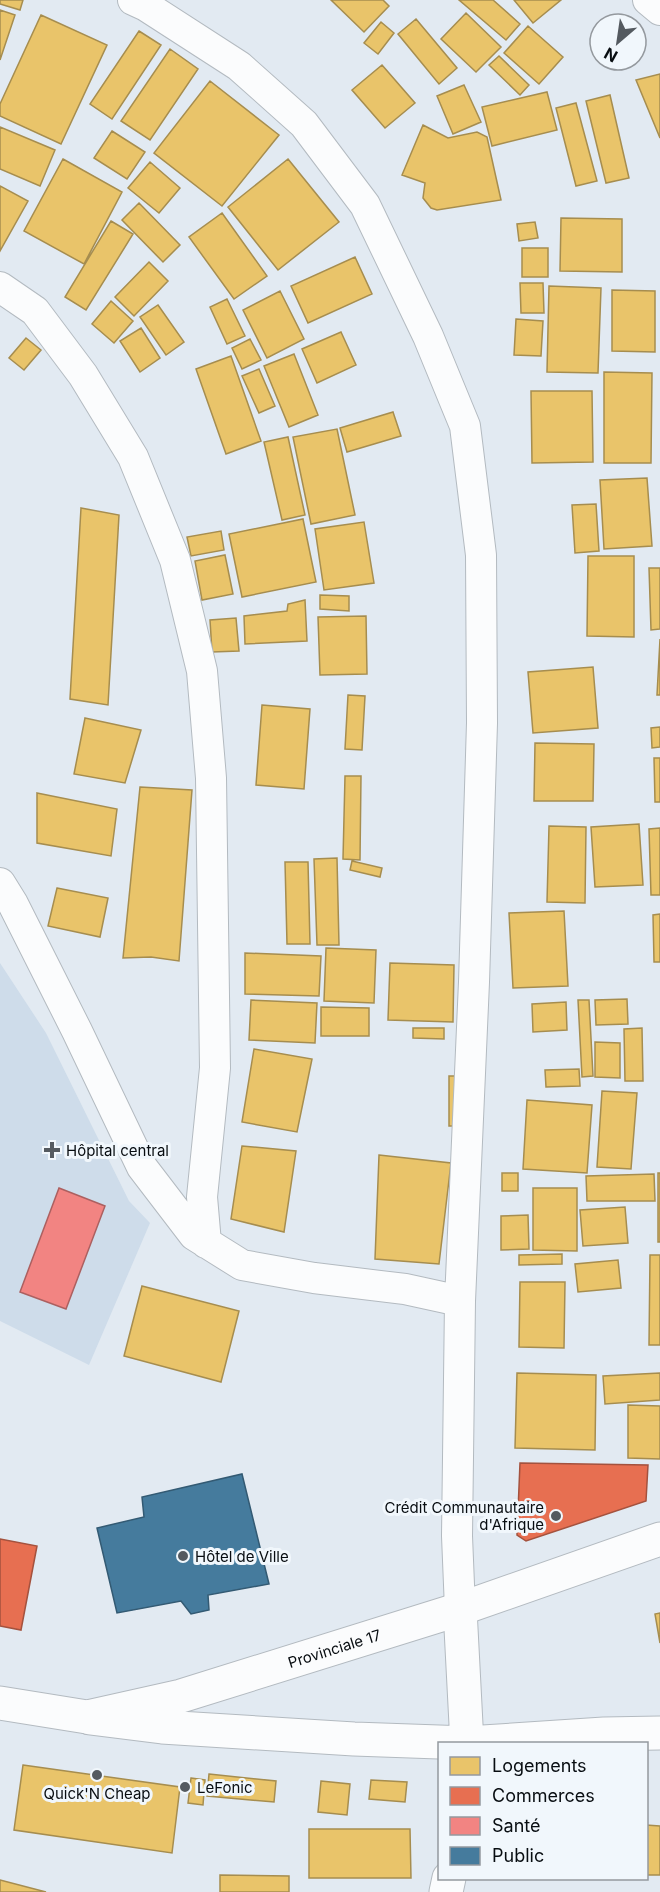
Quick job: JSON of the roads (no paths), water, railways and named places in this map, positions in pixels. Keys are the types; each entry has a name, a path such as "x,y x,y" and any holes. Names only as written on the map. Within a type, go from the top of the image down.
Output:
{"street":[{"path":"648,0 660,10"},
{"path":"141,2 239,66 304,124 365,205 428,336 465,426 482,555 482,723 474,982 460,1301 457,1536 467,1742"},
{"path":"0,287 35,311 83,375 134,457 175,560 202,671 211,778 215,1068 201,1197 206,1243"},
{"path":"0,883 72,1020 142,1167 194,1235 242,1265 314,1278 405,1289 460,1301"},
{"name":"Provinciale 17","path":"0,1703 87,1717 192,1693 460,1609 660,1539"},
{"path":"87,1717 162,1727 448,1742"},
{"path":"482,1742 604,1734 660,1733"}],"place":[{"name":"Hôpital central","path":"52,1150"},
{"name":"Crédit Communautaire d'Afrique","path":"556,1516"},
{"name":"Hôtel de Ville","path":"183,1556"},
{"name":"Quick'N Cheap","path":"97,1775"},
{"name":"LeFonic","path":"185,1787"}]}
